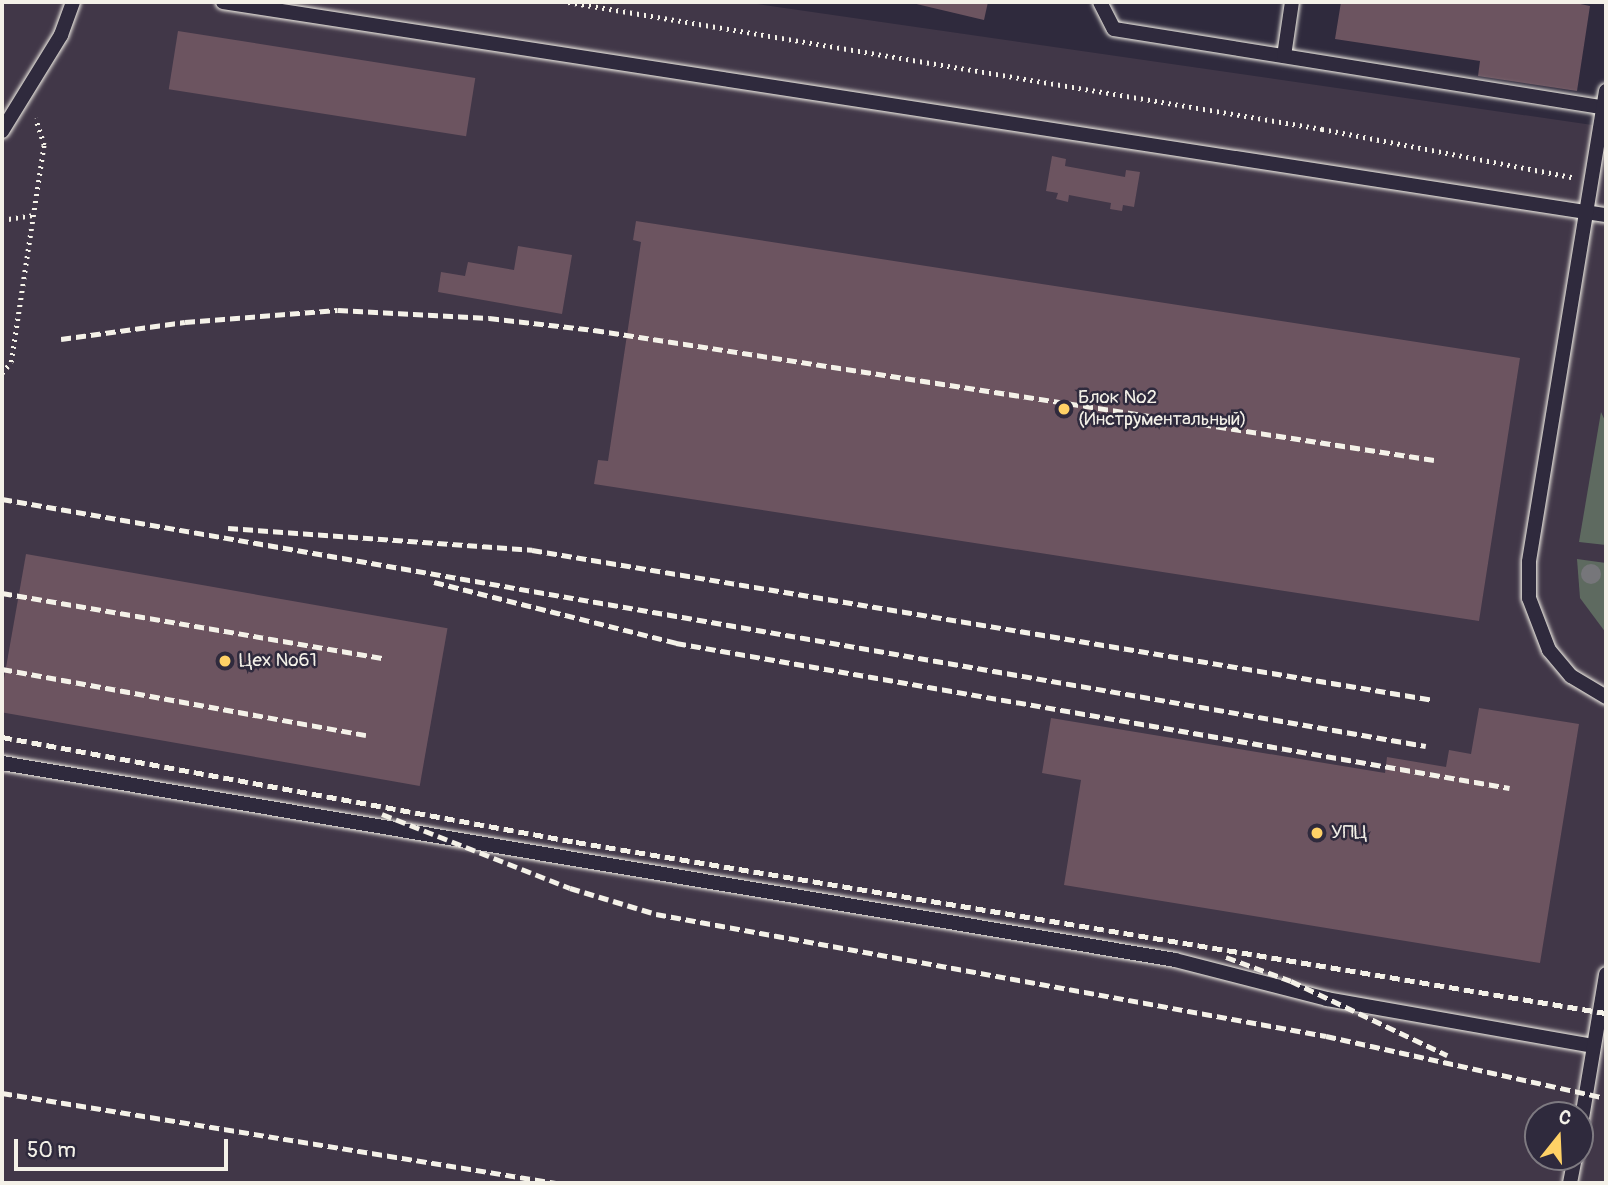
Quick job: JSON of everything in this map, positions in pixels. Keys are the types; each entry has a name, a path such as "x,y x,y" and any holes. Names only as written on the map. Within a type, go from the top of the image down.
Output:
{"lane":[{"path":"2,131 61,35 73,2"},
{"path":"223,2 1606,215"},
{"path":"1100,2 1114,29 1603,107"},
{"path":"1284,56 1292,2"},
{"path":"1606,91 1529,562 1529,598 1549,650 1571,676 1606,697"},
{"path":"2,763 1162,958 1327,999 1593,1045"},
{"path":"1584,1101 1606,974"}],"path":[{"path":"568,2 1322,129 1591,181"},
{"path":"2,373 11,362 44,145 27,93"},
{"path":"2,220 33,215"}],"shaded area":[{"path":"2,2 743,2 1606,127 1606,1183 2,1183"},
{"path":"1601,412 1606,423 1606,545 1579,542"},
{"path":"1577,559 1606,563 1606,633 1580,598"}],"building":[{"path":"908,2 988,2 984,20"},
{"path":"1341,2 1571,2 1590,6 1577,91 1478,76 1480,61 1335,39"},
{"path":"178,31 475,78 466,136 169,89"},
{"path":"1052,156 1066,159 1065,166 1125,177 1126,170 1140,172 1134,207 1123,205 1122,211 1110,209 1111,203 1069,195 1068,202 1056,199 1058,193 1046,191"},
{"name":"Блок №2 (Инструментальный)","path":"636,221 1520,358 1479,621 594,484 598,460 608,461 641,242 633,240"},
{"path":"518,246 572,255 562,314 438,292 441,272 465,276 468,262 514,270"},
{"name":"Цех №61","path":"26,554 447,628 420,786 2,712 2,690"},
{"name":"УПЦ","path":"1479,708 1579,724 1540,963 1064,885 1081,780 1042,773 1051,718 1385,773 1387,757 1446,767 1449,750 1471,754"}],"railway":[{"path":"61,339 185,322 338,310 489,318 594,330 1434,460"},
{"path":"2,499 1426,746"},
{"path":"228,528 532,550 1434,700"},
{"path":"434,582 676,643 1509,788"},
{"path":"2,593 383,658"},
{"path":"2,669 366,735"},
{"path":"2,737 576,842 1606,1013"},
{"path":"382,814 570,888 656,914 1326,1036 1606,1098"},
{"path":"1226,957 1291,981 1447,1055"},
{"path":"2,1093 556,1183"}],"place":[{"name":"Блок №2 (Инструментальный)","path":"1064,409"},
{"name":"Цех №61","path":"225,661"},
{"name":"УПЦ","path":"1317,833"}]}
